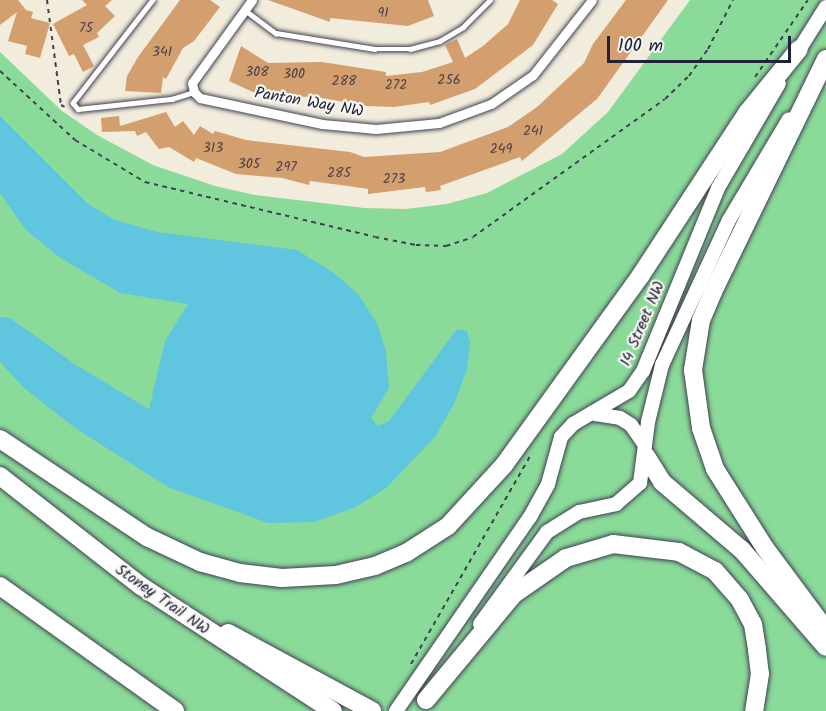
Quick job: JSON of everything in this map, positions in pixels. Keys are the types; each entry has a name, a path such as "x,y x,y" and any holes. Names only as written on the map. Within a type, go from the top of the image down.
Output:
{"highway":[{"path":"0,439 147,537 200,562 240,573 282,579 336,575 375,566 406,553 448,526 504,465 642,275 747,113 799,50"},
{"path":"826,59 701,320 693,370 701,428 715,469 765,548 826,630"},
{"path":"645,451 662,482 742,549 826,646"},
{"name":"Stoney Trail NW","path":"0,477 141,586 333,711"},
{"path":"418,701 514,594 566,558 613,544 679,552 715,571 740,600 753,624 757,650 760,674 754,711"},
{"path":"0,585 175,711"},
{"path":"141,586 372,711"}],"street":[{"path":"194,92 192,82 252,0"},
{"name":"Panton Way NW","path":"194,92 200,98 322,123 386,129 439,123 491,104 533,75 592,0"},
{"name":"14 Street NW","path":"418,701 548,484 561,437 573,424 629,391 643,371 718,188 826,7"},
{"name":"14 Street NW","path":"396,711 418,701 536,544 566,519 626,499 639,483 662,365 697,285 753,177 826,59"},
{"path":"593,414 620,418 631,425 645,451"}],"lane":[{"path":"153,0 73,103 78,109 172,99 194,92"},
{"path":"245,9 276,33 375,49 410,49 440,41 463,27 490,0"}],"path":[{"path":"47,0 61,105 64,108 73,103"},
{"path":"0,71 75,140 146,182 375,237 416,245 446,246 473,237 664,99 689,76 708,49 733,0"}],"green space":[{"path":"690,0 826,0 826,711 0,711 0,52 62,111 97,135 153,165 215,186 255,195 364,208 406,209 447,204 487,193 562,154 608,112"}],"water":[{"path":"0,116 88,204 115,220 157,232 297,250 334,273 358,294 378,325 386,352 389,388 371,418 378,426 389,421 457,329 467,331 470,343 467,369 455,402 435,437 386,488 356,507 314,522 268,523 168,487 75,428 24,388 0,362 0,317 10,318 76,365 149,409 165,341 188,304 120,293 59,257 26,230 0,193"}],"building":[{"path":"0,0 18,0 26,10 33,12 31,18 50,23 40,58 25,54 27,46 8,41 17,12 0,25"},
{"path":"82,0 112,0 105,6 115,16 97,33 99,37 83,45 94,66 83,72 74,54 69,56 53,24 87,5"},
{"path":"180,0 210,0 220,7 194,41 183,48 166,79 163,77 161,93 125,91 127,76 138,57"},
{"path":"268,0 428,0 434,16 408,26 330,18 330,22"},
{"path":"520,0 552,0 558,4 533,45 475,89 430,105 429,102 394,107 367,106 316,97 276,96 255,93 229,81 241,46 268,63 322,62 386,72 386,76 422,72 453,62 445,45 457,39 465,58 483,46 508,24"},
{"path":"626,0 668,0 597,99 522,161 520,157 440,186 441,190 426,192 425,187 368,194 368,189 310,181 309,185 282,178 236,174 196,158 194,162 169,147 159,149 146,132 137,136 135,131 102,132 101,118 119,116 120,126 166,112 175,127 183,121 194,135 200,126 213,134 215,131 246,140 350,152 364,157 440,152 508,127 537,107 584,63 593,44"}]}
